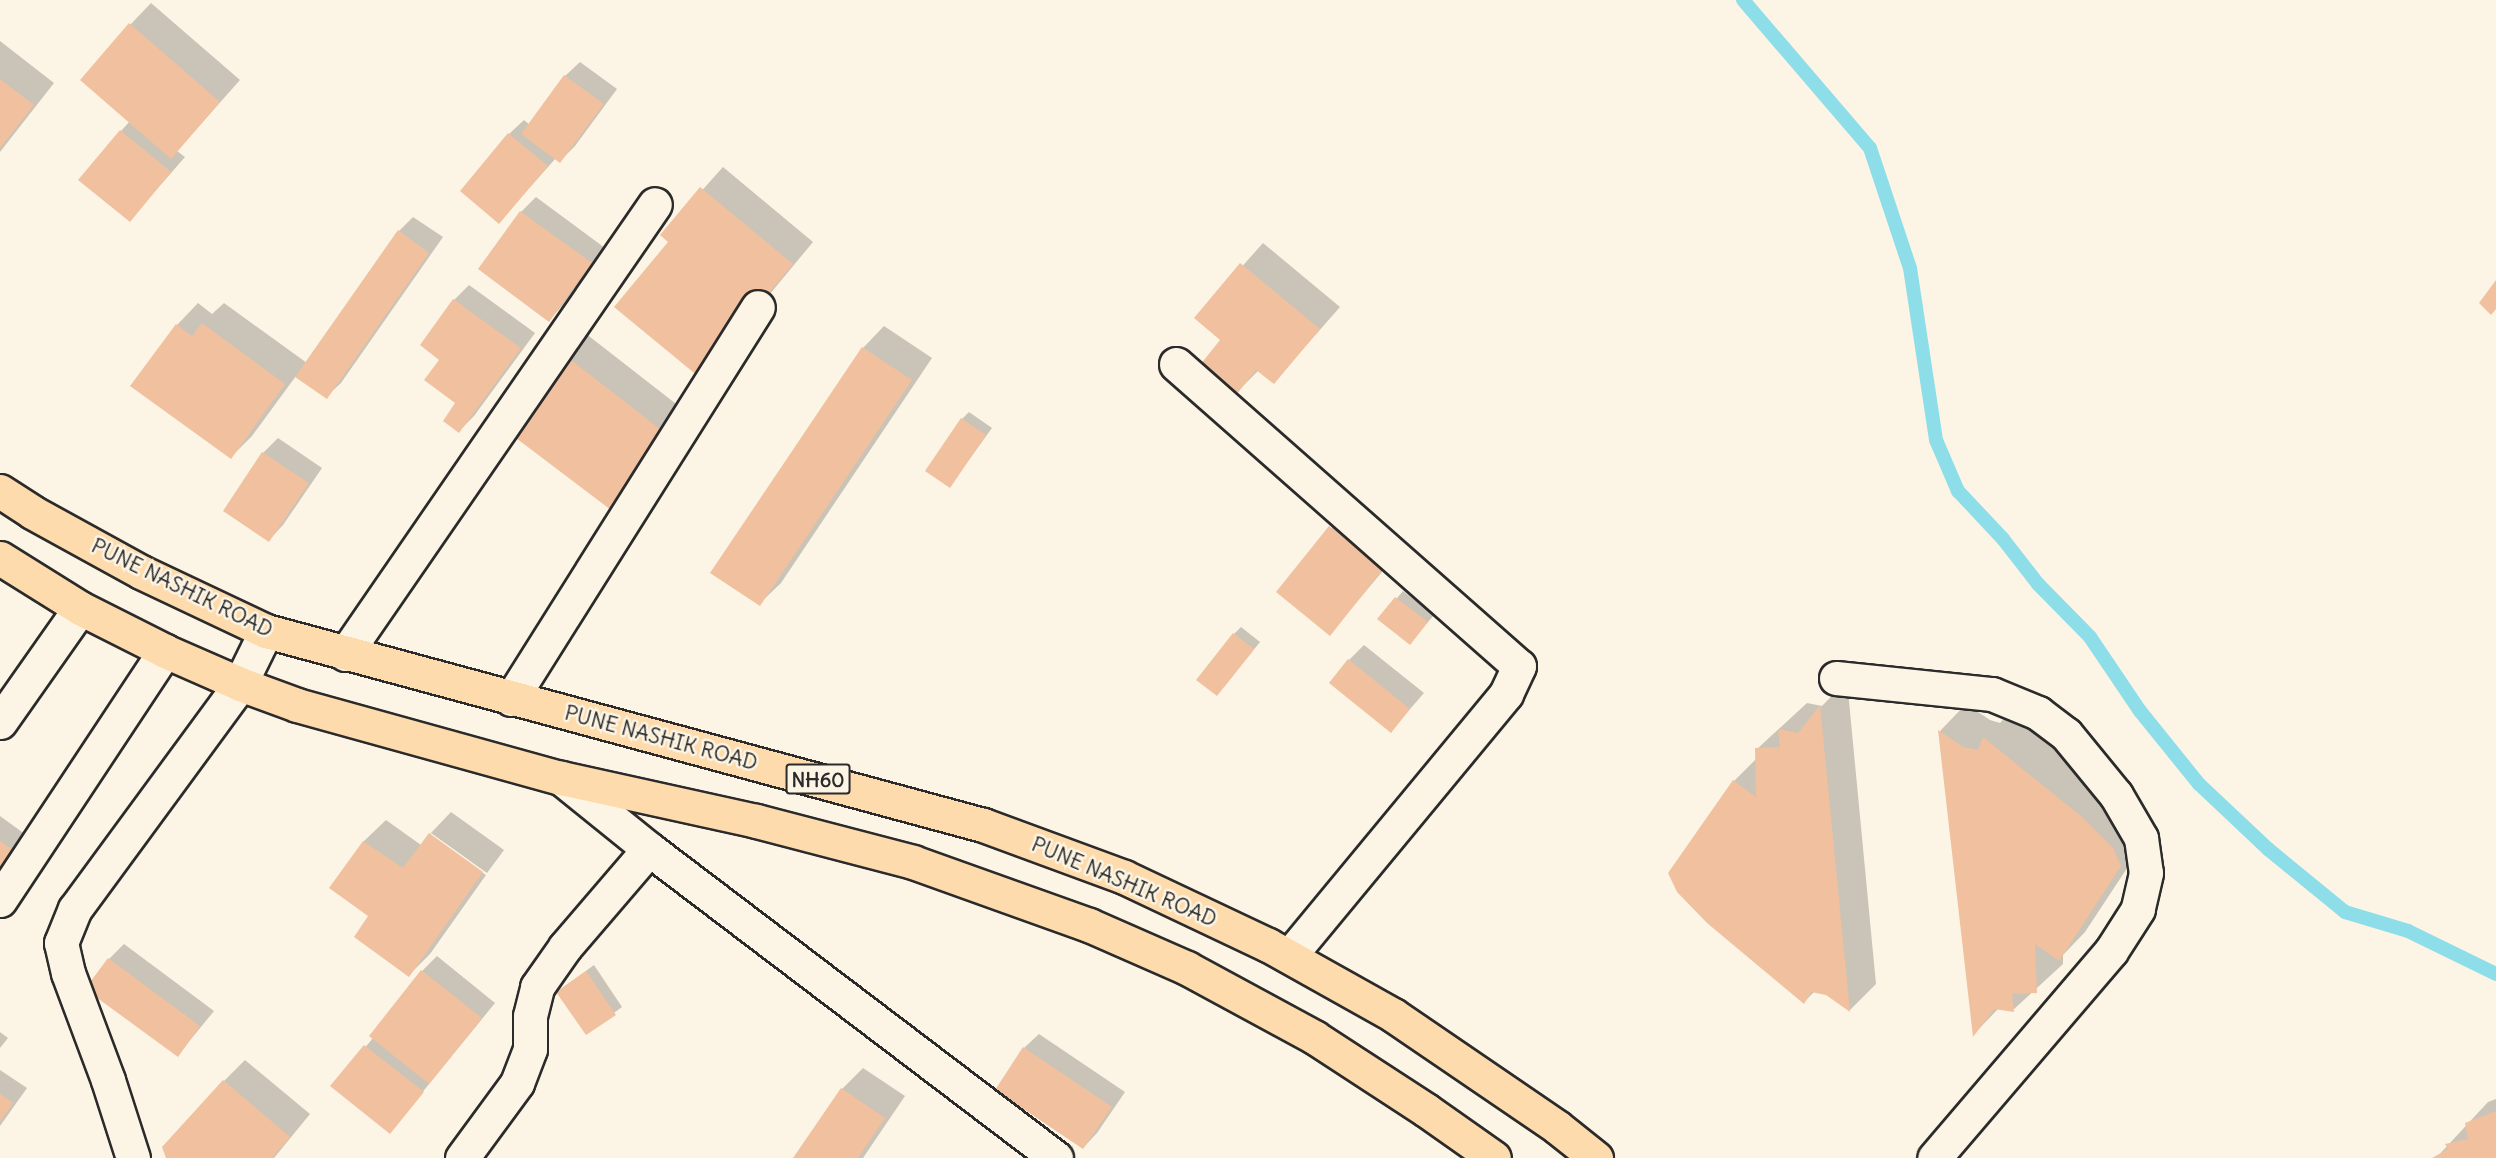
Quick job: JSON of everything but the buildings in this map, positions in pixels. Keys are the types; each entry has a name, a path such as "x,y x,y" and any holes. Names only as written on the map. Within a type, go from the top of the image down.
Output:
{"highway":[{"name":"PUNE NASHIK ROAD","path":"0,491 32,512 141,572 266,631 983,825 1124,877 1289,956 1393,1015 1557,1127 1596,1158"},
{"name":"NH60","path":"0,558 80,608 165,651 240,684 353,721 561,778 756,821 914,862 1089,925 1187,968 1314,1037 1426,1110 1494,1158"}],"street":[{"path":"345,654 655,204"},
{"path":"512,699 758,307"},
{"path":"1176,364 1519,666 1506,694 1289,956"},
{"path":"0,722 80,608"},
{"path":"133,1158 108,1080 68,973 61,943 75,909 240,684 266,631"},
{"path":"0,900 165,651"},
{"path":"1836,678 1992,694 2038,713 2066,734 2116,795 2141,838 2146,873 2138,909 2111,951 1934,1158"},
{"path":"561,778 649,849 1056,1158"},
{"path":"462,1158 517,1083 530,1049 530,1016 537,987 565,947 649,849"}],"waterway":[{"path":"1743,0 1870,148 1910,268 1936,440 1958,491 2003,539 2038,584 2090,637 2140,711 2199,784 2268,849 2345,912 2408,931 2496,974"}]}
